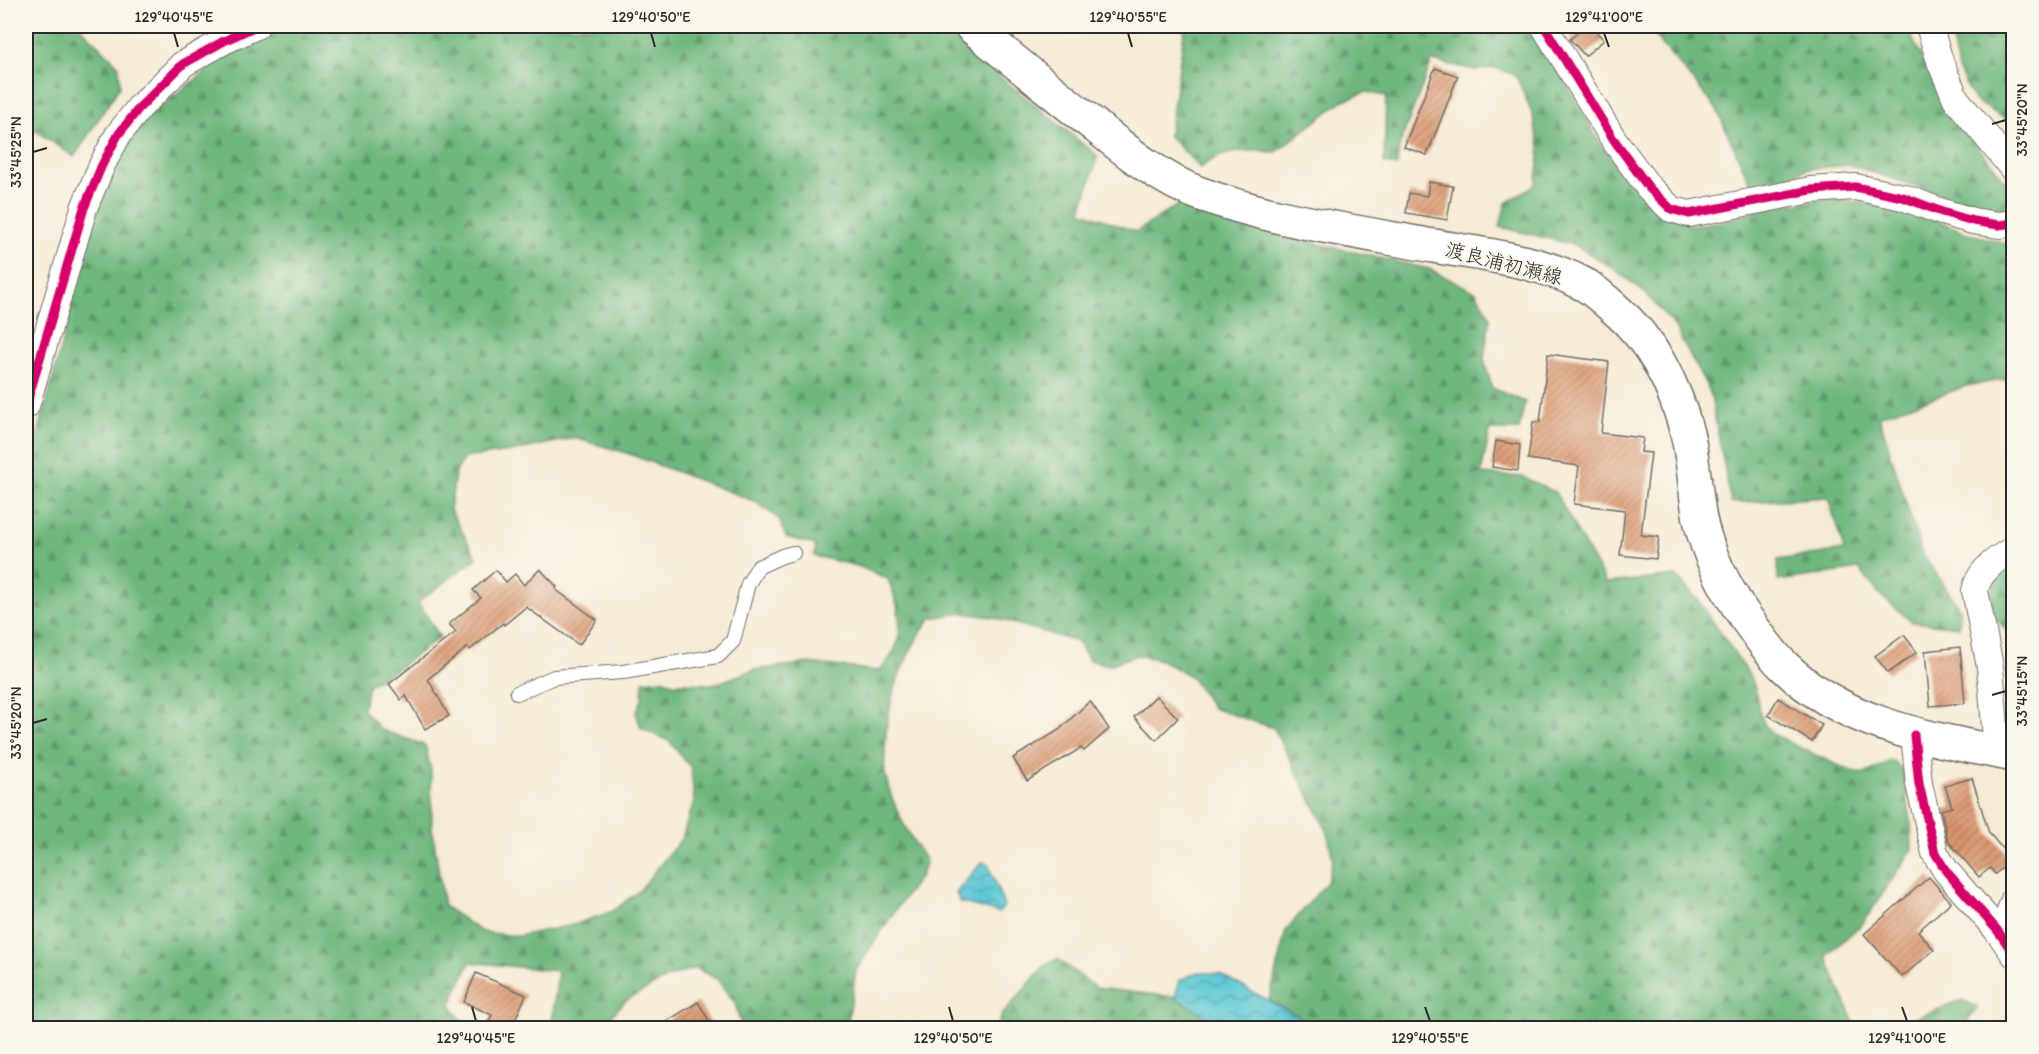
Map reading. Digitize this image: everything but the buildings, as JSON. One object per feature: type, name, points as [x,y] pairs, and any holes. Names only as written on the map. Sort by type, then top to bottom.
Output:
[{"type":"main road","name":"渡良浦初瀬線","points":[[971,26],[1125,150],[1196,193],[1312,223],[1511,260],[1552,271],[1588,287],[1617,310],[1642,335],[1660,364],[1674,393],[1688,438],[1700,519],[1722,580],[1760,637],[1786,668],[1823,697],[1867,718],[1914,735],[2005,753]]},
{"type":"street","points":[[26,406],[84,208],[102,165],[118,135],[139,108],[183,64],[256,26]]},
{"type":"street","points":[[1544,26],[1614,140],[1649,188],[1671,209],[1689,214],[1811,190],[1855,187],[1902,196],[1942,212],[1973,221],[1999,225],[2013,223]]},
{"type":"street","points":[[1929,26],[1941,64],[1956,99],[2013,170]]},
{"type":"street","points":[[2005,753],[1975,591],[1977,579],[1996,560],[2013,549]]},
{"type":"street","points":[[1914,735],[1919,784],[1935,852],[1946,871],[1997,930],[2013,954]]},
{"type":"lane","points":[[517,693],[554,677],[623,672],[718,656],[733,641],[748,584],[758,567],[793,553]]},
{"type":"lane","points":[[1997,930],[2013,882]]},
{"type":"green space","points":[[26,26],[79,26],[119,66],[120,86],[74,157],[26,124]]},
{"type":"green space","points":[[288,26],[825,26],[834,32],[868,26],[937,26],[1098,156],[1081,211],[1136,232],[1179,204],[1310,242],[1429,269],[1476,292],[1490,317],[1484,359],[1492,388],[1525,402],[1519,430],[1490,430],[1481,474],[1523,477],[1555,492],[1606,583],[1676,576],[1699,601],[1751,677],[1760,714],[1772,733],[1857,773],[1870,771],[1891,760],[1903,770],[1911,821],[1912,850],[1863,923],[1826,956],[1854,1023],[1902,1023],[1962,1000],[1978,1007],[1963,1028],[1314,1028],[1269,1000],[1286,930],[1327,882],[1333,860],[1327,831],[1274,728],[1213,708],[1190,676],[1161,660],[1137,655],[1109,665],[1089,660],[1078,642],[992,617],[962,613],[931,618],[904,664],[892,698],[886,733],[885,775],[897,811],[926,861],[921,875],[856,970],[847,1028],[742,1028],[735,1003],[717,979],[695,968],[667,978],[625,1001],[600,1028],[551,1028],[558,971],[470,962],[451,1004],[466,1028],[26,1028],[26,480],[68,320],[89,214],[143,119],[235,50]],"holes":[[[574,438],[624,452],[754,501],[779,519],[786,537],[816,545],[814,556],[858,566],[888,579],[899,615],[900,627],[895,650],[879,671],[809,663],[753,670],[715,684],[673,683],[661,679],[643,681],[642,699],[636,713],[641,728],[669,741],[691,768],[694,801],[682,838],[639,891],[613,911],[573,925],[518,936],[482,932],[444,906],[432,827],[431,770],[425,745],[381,730],[363,710],[368,685],[398,668],[440,637],[418,602],[477,558],[450,510],[455,474],[464,458],[510,452]]]},
{"type":"green space","points":[[1185,26],[1531,26],[1601,145],[1652,205],[1690,225],[1720,222],[1764,208],[1837,198],[1929,217],[1967,233],[2013,245],[2013,378],[1967,386],[1879,416],[1921,551],[1961,610],[1959,627],[1912,622],[1880,595],[1859,569],[1778,581],[1778,560],[1844,550],[1828,497],[1731,503],[1710,392],[1673,324],[1644,292],[1611,267],[1575,245],[1500,227],[1506,203],[1536,184],[1540,147],[1533,116],[1516,75],[1495,68],[1476,70],[1432,61],[1399,146],[1397,166],[1384,163],[1386,96],[1366,92],[1342,101],[1276,152],[1236,152],[1218,157],[1200,168],[1169,136]]},
{"type":"green space","points":[[1649,26],[1909,26],[1913,40],[1951,112],[2013,191],[2013,214],[1992,211],[1850,165],[1806,169],[1777,184],[1751,185],[1716,108]]},
{"type":"green space","points":[[1954,26],[2013,26],[2013,124],[1974,100],[1958,69],[1951,35]]},
{"type":"green space","points":[[2013,565],[2013,634],[2011,636],[1994,616],[1991,594],[1996,577]]},
{"type":"green space","points":[[1058,959],[1096,988],[1175,997],[1227,1028],[996,1028],[1003,1014],[1047,963]]},
{"type":"water","points":[[982,862],[988,864],[1004,906],[999,913],[960,902],[956,893]]},
{"type":"water","points":[[1198,972],[1219,974],[1299,1017],[1314,1028],[1227,1028],[1175,997],[1180,980]]},
{"type":"cycle path","points":[[26,406],[84,208],[102,165],[118,135],[139,108],[183,64],[256,26]]},
{"type":"cycle path","points":[[1544,26],[1614,140],[1649,188],[1671,209],[1689,214],[1811,190],[1855,187],[1903,197],[1973,221],[1999,225],[2014,223]]},
{"type":"cycle path","points":[[1914,735],[1919,784],[1935,853],[1946,871],[1997,930],[2014,954]]}]
